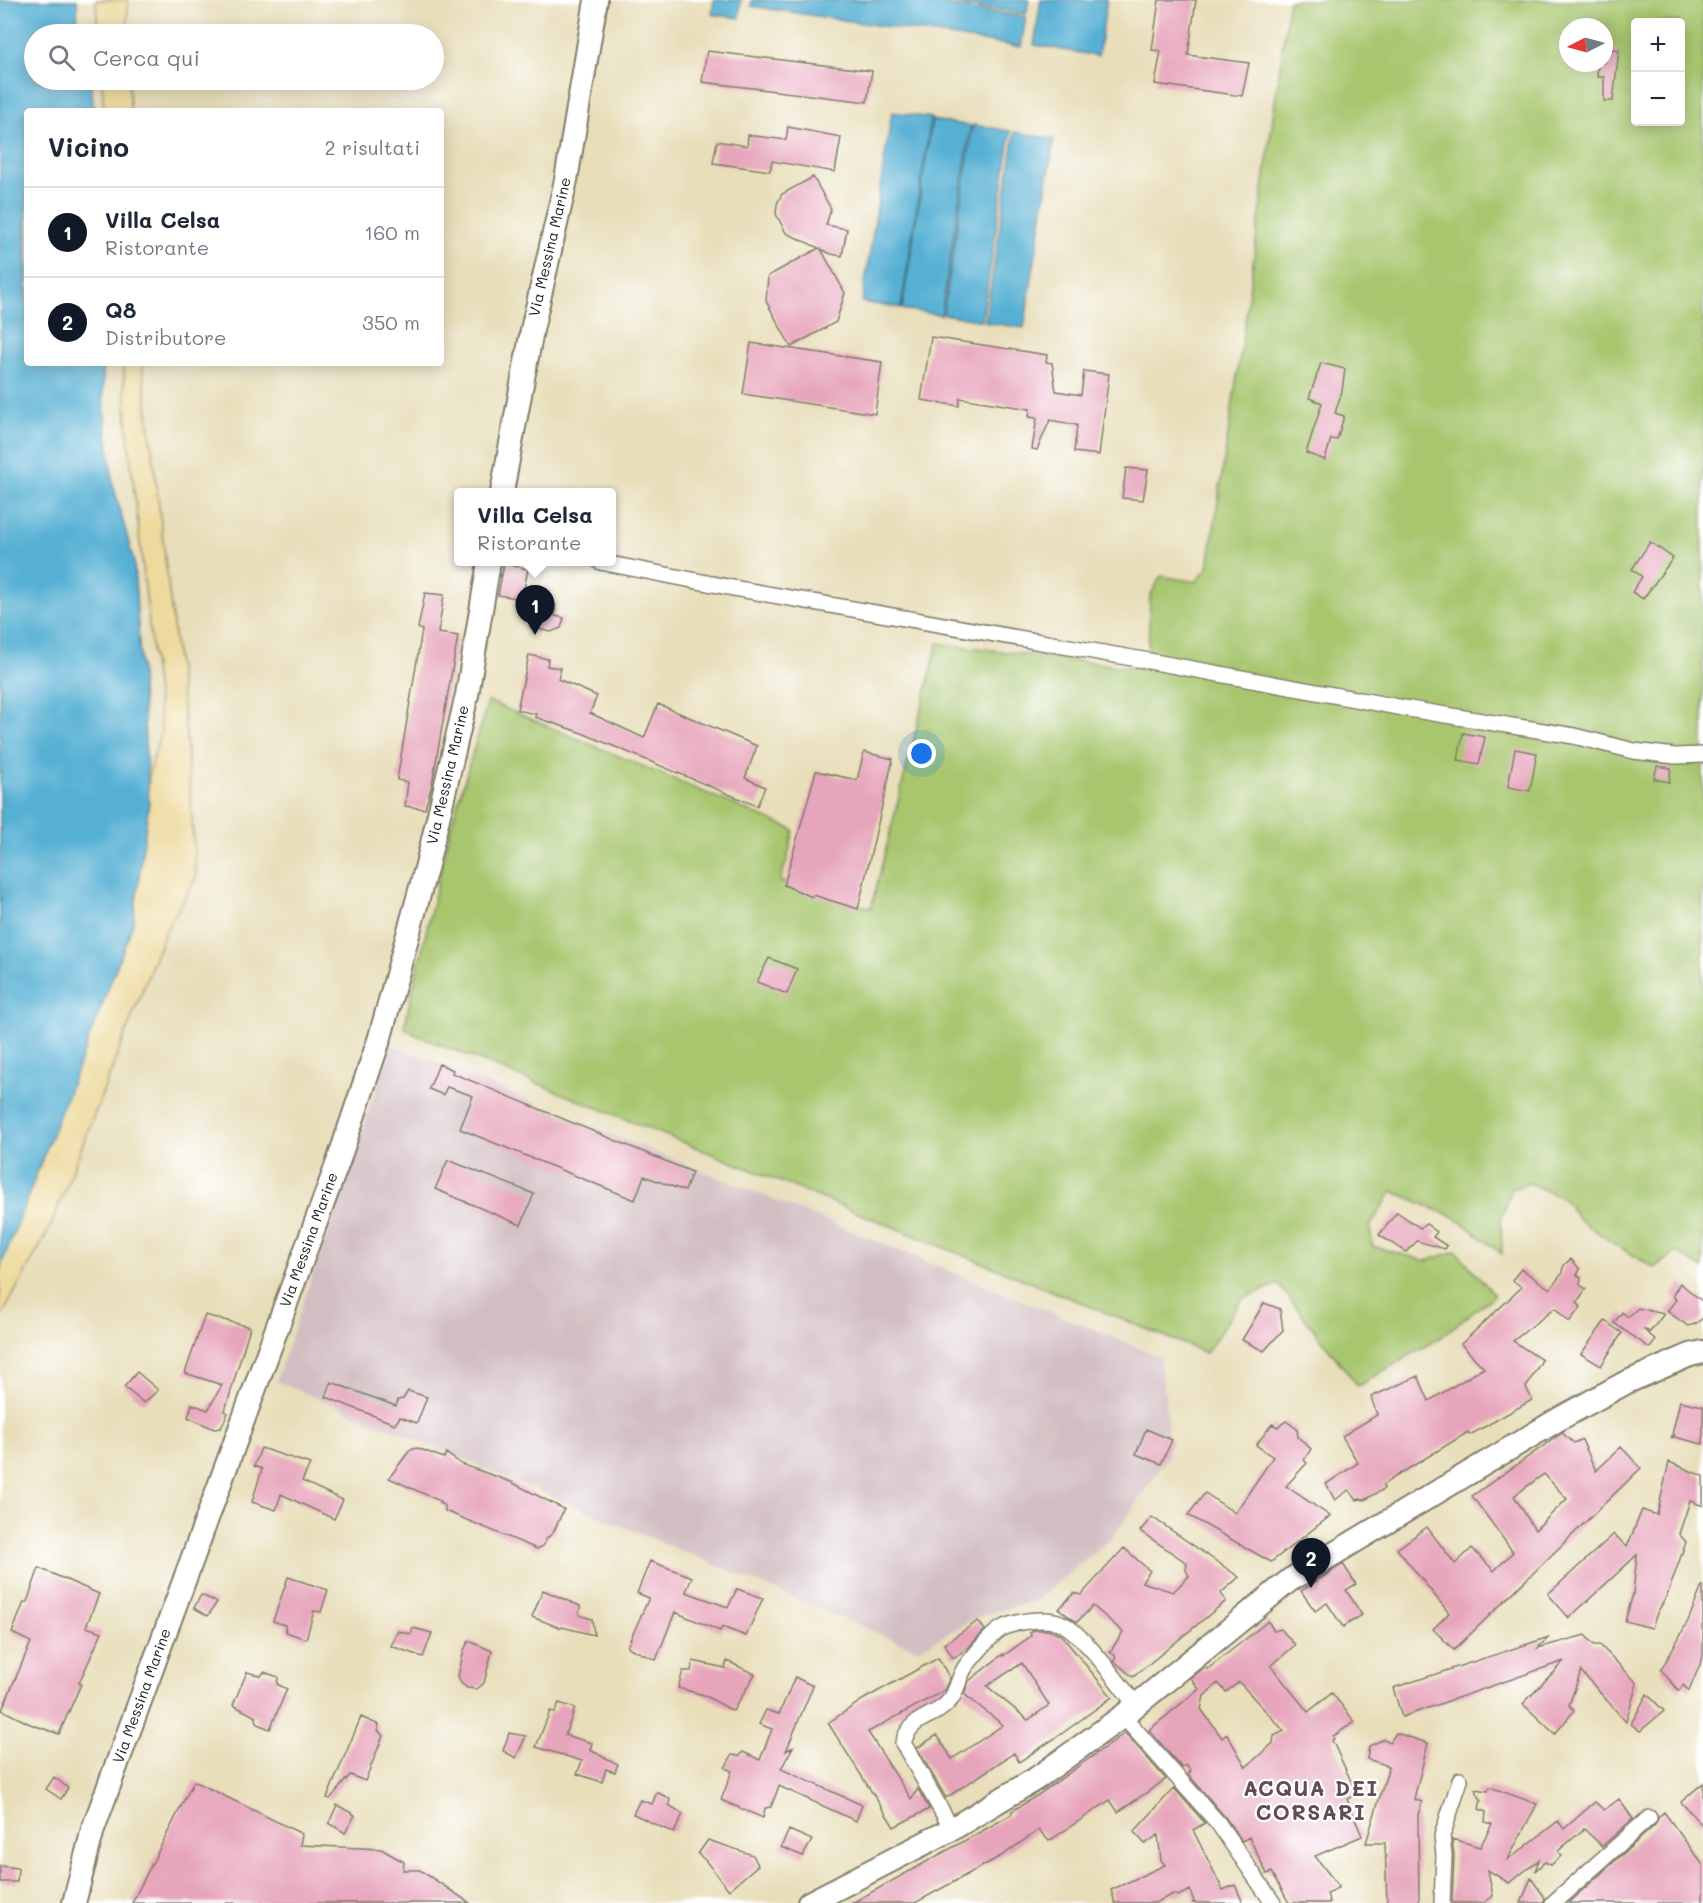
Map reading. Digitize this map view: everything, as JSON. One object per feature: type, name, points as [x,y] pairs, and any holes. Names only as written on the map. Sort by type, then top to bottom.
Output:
[{"type":"main road","name":"Via Messina Marine","points":[[503,488],[532,330],[566,180],[596,0]]},
{"type":"main road","name":"Via Messina Marine","points":[[74,1903],[93,1829],[338,1162],[380,1037],[427,865],[467,695],[488,566]]},
{"type":"main road","points":[[809,1903],[952,1829],[1037,1778],[1130,1711],[1290,1580],[1559,1419],[1616,1388],[1690,1355],[1703,1352]]},
{"type":"street","points":[[616,564],[722,586],[1409,709],[1574,736],[1634,751],[1675,756],[1703,755]]},
{"type":"street","points":[[952,1829],[903,1743],[906,1733],[912,1725],[938,1710],[951,1699],[964,1668],[1001,1629],[1033,1619],[1062,1623],[1084,1642],[1130,1711],[1218,1823],[1273,1903]]},
{"type":"street","points":[[1442,1903],[1444,1855],[1442,1836],[1460,1780]]},
{"type":"street","points":[[1553,1903],[1648,1818]]},
{"type":"shaded area","points":[[392,1045],[1159,1356],[1167,1413],[1169,1455],[1113,1537],[1036,1600],[977,1617],[918,1650],[276,1381]]},
{"type":"green space","points":[[1289,0],[1703,0],[1703,1269],[1676,1252],[1655,1268],[1580,1220],[1562,1198],[1530,1183],[1512,1189],[1501,1219],[1502,1254],[1456,1218],[1392,1191],[1370,1226],[1372,1246],[1426,1261],[1456,1251],[1495,1295],[1441,1337],[1358,1386],[1278,1284],[1242,1299],[1206,1353],[414,1034],[404,1027],[450,829],[488,701],[794,830],[780,881],[807,891],[871,908],[938,643],[1141,669],[1148,653],[1150,596],[1161,576],[1196,582],[1208,567],[1244,329]]},
{"type":"sand","points":[[96,0],[128,0],[127,24],[97,24]]},
{"type":"sand","points":[[103,90],[129,90],[130,108],[104,108]]},
{"type":"sand","points":[[123,366],[142,366],[186,735],[196,878],[165,932],[51,1226],[0,1319],[0,1267],[133,923],[150,770],[161,731],[128,435]]},
{"type":"water","points":[[0,0],[77,0],[78,24],[24,24],[24,90],[91,90],[94,108],[24,108],[24,366],[103,366],[103,398],[113,484],[134,562],[149,802],[133,924],[0,1269]]},
{"type":"water","points":[[714,0],[741,0],[739,18],[712,14]]},
{"type":"water","points":[[752,0],[911,0],[1026,17],[1021,47],[751,6]]},
{"type":"water","points":[[932,0],[1029,0],[1026,14]]},
{"type":"water","points":[[1041,0],[1107,0],[1098,56],[1034,45]]},
{"type":"water","points":[[892,112],[931,118],[901,308],[862,302]]},
{"type":"water","points":[[932,120],[971,126],[941,315],[902,309]]},
{"type":"water","points":[[973,125],[1011,131],[982,321],[943,314]]},
{"type":"water","points":[[1015,132],[1054,139],[1024,328],[985,322]]},
{"type":"building","points":[[1159,0],[1196,0],[1188,55],[1249,63],[1242,96],[1155,84],[1161,51],[1152,50]]},
{"type":"building","points":[[1613,49],[1619,50],[1613,101],[1604,101],[1604,77],[1597,77],[1597,72],[1613,72]]},
{"type":"building","points":[[707,51],[872,71],[867,102],[702,82]]},
{"type":"building","points":[[788,127],[841,137],[835,172],[772,161],[770,171],[713,163],[717,141],[747,146],[748,135],[786,140]]},
{"type":"building","points":[[813,177],[831,209],[826,225],[847,229],[842,256],[821,249],[845,293],[836,322],[791,347],[766,301],[768,276],[819,248],[786,233],[776,214],[777,204],[782,194]]},
{"type":"building","points":[[931,337],[1047,355],[1046,362],[1052,363],[1056,391],[1081,395],[1084,371],[1109,374],[1099,455],[1074,452],[1077,425],[1050,420],[1037,450],[1032,449],[1037,418],[1029,417],[1030,409],[960,398],[959,406],[921,400]]},
{"type":"building","points":[[751,343],[882,362],[875,414],[743,394]]},
{"type":"building","points":[[1321,363],[1345,369],[1342,391],[1335,413],[1344,416],[1337,440],[1331,439],[1325,460],[1306,453],[1322,403],[1309,398]]},
{"type":"building","points":[[1126,468],[1148,470],[1143,500],[1122,498]]},
{"type":"building","points":[[1650,542],[1673,558],[1643,599],[1632,592],[1642,577],[1632,569]]},
{"type":"building","points":[[504,566],[528,569],[522,599],[498,595]]},
{"type":"building","points":[[425,593],[444,595],[438,633],[458,636],[432,784],[425,809],[405,806],[408,782],[397,780],[422,630],[418,628]]},
{"type":"building","points":[[535,603],[555,605],[555,616],[564,618],[561,628],[551,632],[530,627]]},
{"type":"building","points":[[529,655],[548,659],[547,666],[561,668],[558,679],[597,696],[590,713],[644,738],[658,704],[757,746],[745,778],[765,787],[757,806],[582,733],[535,717],[536,714],[517,710]]},
{"type":"building","points":[[1463,733],[1485,737],[1479,764],[1458,760]]},
{"type":"building","points":[[1515,749],[1537,753],[1530,791],[1508,787]]},
{"type":"building","points":[[864,752],[893,759],[858,909],[813,895],[812,897],[784,885],[816,771],[857,780]]},
{"type":"building","points":[[1657,766],[1671,768],[1669,782],[1654,779]]},
{"type":"building","points":[[769,958],[797,969],[787,994],[757,982]]},
{"type":"building","points":[[439,1064],[453,1070],[452,1073],[692,1172],[685,1191],[644,1176],[635,1200],[460,1129],[473,1096],[447,1087],[443,1095],[429,1089]]},
{"type":"building","points":[[448,1160],[534,1194],[521,1225],[435,1189]]},
{"type":"building","points":[[1397,1212],[1420,1228],[1426,1224],[1437,1232],[1433,1237],[1447,1246],[1445,1249],[1417,1241],[1406,1252],[1379,1235]]},
{"type":"building","points":[[1571,1259],[1580,1269],[1577,1275],[1581,1277],[1580,1285],[1586,1289],[1577,1302],[1581,1307],[1569,1322],[1555,1308],[1513,1341],[1542,1360],[1526,1387],[1532,1400],[1470,1435],[1468,1432],[1390,1480],[1383,1485],[1384,1489],[1365,1500],[1357,1500],[1349,1490],[1335,1500],[1326,1484],[1358,1463],[1342,1436],[1377,1415],[1371,1397],[1418,1376],[1429,1401],[1484,1368],[1461,1344],[1522,1287],[1512,1280],[1521,1269],[1550,1289],[1561,1275],[1564,1265]]},
{"type":"building","points":[[1680,1283],[1703,1302],[1703,1318],[1688,1326],[1667,1311],[1676,1300],[1673,1295]]},
{"type":"building","points":[[1264,1303],[1280,1309],[1283,1330],[1264,1351],[1242,1340]]},
{"type":"building","points":[[1638,1308],[1664,1314],[1650,1332],[1643,1329],[1656,1340],[1650,1348],[1614,1323],[1622,1312],[1628,1317]]},
{"type":"building","points":[[205,1315],[250,1327],[225,1411],[228,1413],[221,1428],[214,1429],[188,1417],[192,1404],[208,1410],[222,1385],[185,1373]]},
{"type":"building","points":[[1605,1321],[1622,1333],[1601,1366],[1581,1354]]},
{"type":"building","points":[[137,1372],[158,1390],[144,1403],[124,1387]]},
{"type":"building","points":[[331,1382],[396,1406],[398,1400],[403,1399],[408,1391],[427,1397],[417,1423],[400,1417],[395,1424],[326,1397]]},
{"type":"building","points":[[1680,1401],[1703,1406],[1703,1444],[1674,1437],[1675,1434],[1671,1439]]},
{"type":"building","points":[[1286,1421],[1297,1429],[1298,1437],[1311,1449],[1304,1460],[1307,1463],[1286,1486],[1330,1516],[1271,1562],[1188,1515],[1205,1493],[1235,1513],[1273,1457],[1256,1445],[1272,1424],[1278,1427]]},
{"type":"building","points":[[1146,1429],[1172,1440],[1161,1464],[1136,1454]]},
{"type":"building","points":[[1562,1433],[1574,1443],[1582,1440],[1596,1471],[1621,1447],[1641,1468],[1454,1650],[1433,1629],[1449,1613],[1397,1549],[1427,1527],[1455,1564],[1472,1548],[1494,1571],[1513,1552],[1472,1496]],"holes":[[[1544,1474],[1567,1499],[1535,1530],[1514,1496]]]},
{"type":"building","points":[[261,1448],[310,1464],[302,1481],[343,1500],[334,1519],[281,1494],[276,1510],[252,1502],[262,1469],[254,1466]]},
{"type":"building","points":[[417,1448],[444,1458],[446,1453],[461,1464],[511,1482],[564,1509],[553,1533],[543,1546],[537,1549],[445,1511],[445,1506],[439,1503],[440,1501],[389,1478],[410,1450]]},
{"type":"building","points":[[1669,1462],[1703,1476],[1703,1506],[1690,1501],[1679,1534],[1686,1542],[1667,1596],[1657,1613],[1652,1628],[1625,1621],[1633,1594],[1637,1555],[1569,1618],[1548,1594],[1614,1534],[1627,1547],[1642,1510],[1657,1515]]},
{"type":"building","points":[[1152,1517],[1239,1577],[1221,1593],[1226,1601],[1133,1677],[1114,1661],[1116,1656],[1110,1652],[1123,1632],[1093,1606],[1077,1622],[1059,1609],[1074,1593],[1081,1595],[1124,1548],[1150,1571],[1142,1582],[1173,1592],[1189,1576],[1186,1570],[1187,1563],[1140,1531]]},
{"type":"building","points":[[650,1561],[692,1577],[686,1592],[728,1607],[737,1589],[763,1598],[746,1636],[722,1627],[720,1631],[675,1612],[656,1660],[627,1647],[649,1598],[637,1593]]},
{"type":"building","points":[[1343,1564],[1356,1584],[1346,1590],[1362,1615],[1343,1627],[1327,1603],[1315,1611],[1301,1591]]},
{"type":"building","points":[[39,1568],[99,1594],[86,1627],[102,1632],[59,1734],[30,1724],[2,1710],[31,1642],[12,1633],[24,1602],[27,1602]]},
{"type":"building","points":[[288,1577],[328,1590],[321,1612],[314,1611],[306,1639],[286,1632],[285,1625],[273,1621]]},
{"type":"building","points":[[1702,1586],[1703,1657],[1689,1691],[1683,1685],[1679,1691],[1661,1670],[1688,1621]]},
{"type":"building","points":[[543,1590],[580,1606],[579,1615],[592,1619],[594,1635],[561,1628],[532,1617]]},
{"type":"building","points":[[201,1595],[217,1602],[208,1616],[194,1608]]},
{"type":"building","points":[[978,1621],[985,1630],[968,1648],[953,1658],[944,1644]]},
{"type":"building","points":[[1268,1621],[1274,1631],[1281,1629],[1295,1645],[1271,1666],[1308,1712],[1332,1693],[1355,1722],[1333,1736],[1332,1740],[1357,1794],[1347,1799],[1362,1836],[1315,1856],[1339,1887],[1327,1894],[1330,1903],[1289,1903],[1272,1872],[1267,1874],[1249,1837],[1242,1841],[1225,1817],[1188,1774],[1191,1771],[1186,1765],[1182,1768],[1149,1730],[1199,1689],[1191,1678],[1204,1668],[1208,1669]],"holes":[[[1239,1682],[1284,1731],[1274,1736],[1273,1743],[1246,1767],[1227,1734],[1222,1738],[1201,1709],[1204,1696],[1218,1683],[1226,1692]]]},
{"type":"building","points":[[413,1628],[432,1633],[423,1657],[391,1646],[398,1631],[411,1634]]},
{"type":"building","points":[[1034,1630],[1048,1630],[1061,1635],[1112,1697],[1019,1762],[1014,1753],[946,1798],[917,1748],[937,1735],[952,1759],[1003,1725],[964,1694],[969,1681],[1003,1654],[1003,1656],[1031,1636],[1030,1633]],"holes":[[[1022,1663],[1049,1705],[1028,1720],[987,1686]]]},
{"type":"building","points":[[1585,1635],[1594,1645],[1600,1645],[1637,1683],[1626,1722],[1581,1671],[1569,1705],[1574,1711],[1555,1734],[1523,1704],[1564,1661],[1402,1717],[1393,1688],[1549,1637],[1538,1648]]},
{"type":"building","points":[[469,1641],[492,1651],[484,1683],[477,1689],[467,1688],[458,1676],[464,1650]]},
{"type":"building","points":[[938,1658],[950,1678],[945,1690],[868,1732],[911,1799],[918,1789],[929,1809],[894,1827],[828,1723],[864,1699]]},
{"type":"building","points":[[693,1661],[725,1668],[727,1661],[755,1674],[733,1711],[704,1695],[678,1688],[683,1671],[691,1671]]},
{"type":"building","points":[[247,1672],[261,1676],[264,1672],[278,1677],[277,1684],[287,1689],[270,1729],[257,1724],[256,1717],[233,1705]]},
{"type":"building","points":[[795,1677],[813,1686],[786,1751],[793,1747],[781,1769],[862,1805],[856,1821],[779,1786],[771,1807],[765,1808],[763,1818],[721,1800],[732,1771],[725,1768],[732,1755],[740,1756],[743,1752],[760,1760],[772,1729],[759,1724],[766,1710],[779,1714]]},
{"type":"building","points":[[1647,1694],[1664,1711],[1640,1731],[1631,1724]]},
{"type":"building","points":[[559,1703],[575,1708],[565,1735],[592,1743],[590,1750],[618,1764],[615,1772],[606,1769],[602,1782],[577,1774],[582,1761],[536,1747],[550,1711],[555,1712]]},
{"type":"building","points":[[361,1717],[379,1725],[378,1730],[383,1736],[365,1781],[350,1775],[330,1799],[327,1798]]},
{"type":"building","points":[[509,1733],[526,1736],[516,1758],[503,1751]]},
{"type":"building","points":[[1125,1733],[1166,1779],[1118,1812],[1110,1800],[1049,1841],[1039,1830],[1001,1856],[915,1903],[852,1903],[1011,1815],[1012,1811]]},
{"type":"building","points":[[1396,1733],[1428,1743],[1414,1799],[1422,1802],[1418,1815],[1419,1903],[1387,1903],[1385,1843],[1366,1843],[1389,1766],[1367,1759],[1369,1746],[1384,1739],[1390,1742]]},
{"type":"building","points":[[54,1777],[68,1788],[61,1799],[46,1789]]},
{"type":"building","points":[[194,1781],[302,1834],[300,1845],[381,1849],[404,1862],[403,1870],[420,1870],[470,1903],[132,1903]]},
{"type":"building","points":[[1703,1783],[1703,1826],[1681,1802]]},
{"type":"building","points":[[1490,1787],[1537,1804],[1507,1861],[1558,1821],[1564,1829],[1595,1802],[1604,1810],[1619,1799],[1633,1819],[1602,1846],[1584,1829],[1558,1851],[1561,1856],[1551,1865],[1545,1862],[1535,1871],[1539,1860],[1509,1883],[1488,1870],[1493,1896],[1484,1903],[1452,1903],[1454,1855],[1452,1839],[1480,1847],[1492,1824],[1485,1822],[1486,1812],[1479,1809],[1481,1800],[1475,1789],[1488,1791]]},
{"type":"building","points":[[1174,1788],[1205,1823],[1193,1830],[1223,1890],[1235,1885],[1243,1903],[1192,1903],[1194,1902],[1190,1890],[1178,1896],[1173,1894],[1155,1903],[1115,1903],[1111,1890],[1165,1865],[1161,1860],[1158,1835],[1145,1844],[1134,1832]]},
{"type":"building","points":[[657,1792],[670,1799],[669,1805],[683,1814],[674,1833],[633,1814],[640,1800],[652,1804]]},
{"type":"building","points":[[337,1805],[355,1815],[345,1833],[329,1823]]},
{"type":"building","points":[[1664,1812],[1703,1865],[1703,1903],[1568,1903],[1655,1825]]},
{"type":"building","points":[[789,1830],[812,1840],[803,1856],[781,1847]]},
{"type":"building","points":[[708,1840],[753,1855],[758,1865],[729,1890],[698,1854]]},
{"type":"building","points":[[0,1866],[18,1868],[17,1882],[0,1882]]},
{"type":"building","points":[[1531,1878],[1545,1898],[1543,1903],[1521,1903]]},
{"type":"place","name":"Villa Celsa","points":[[535,635]]},
{"type":"place","name":"Q8","points":[[1311,1588]]},
{"type":"district","name":"ACQUA DEI CORSARI","points":[[1311,1801]]}]
